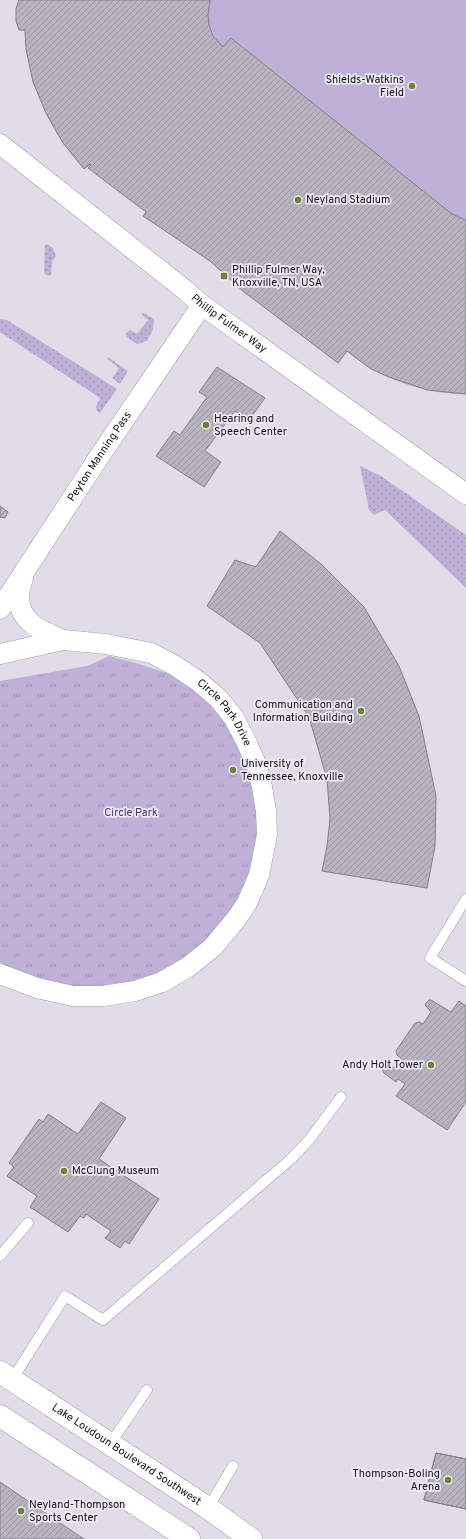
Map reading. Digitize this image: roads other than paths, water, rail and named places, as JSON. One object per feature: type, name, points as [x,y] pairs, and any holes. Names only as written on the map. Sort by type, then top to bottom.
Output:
[{"type":"street","name":"Phillip Fulmer Way","points":[[0,144],[179,285],[202,306],[466,494]]},
{"type":"street","name":"Peyton Manning Pass","points":[[0,609],[97,460],[202,306]]},
{"type":"street","points":[[24,573],[18,596],[20,608],[37,630],[62,640]]},
{"type":"street","name":"Circle Park Drive","points":[[0,654],[62,640],[106,644],[151,653],[174,665],[192,677],[219,699],[234,718],[246,741],[257,766],[266,811],[267,835],[259,875],[247,903],[237,918],[213,947],[188,967],[162,982],[135,991],[102,996],[73,996],[37,988],[0,974]]},
{"type":"street","name":"Lake Loudoun Boulevard Southwest","points":[[6,1376],[208,1508],[251,1539]]},
{"type":"street","points":[[0,1416],[190,1539]]},
{"type":"lane","points":[[466,899],[430,958],[466,981]]},
{"type":"lane","points":[[6,1376],[65,1296],[103,1320],[291,1159],[309,1140],[341,1097]]},
{"type":"lane","points":[[0,1256],[28,1223]]},
{"type":"lane","points":[[110,1444],[147,1390]]},
{"type":"lane","points":[[208,1508],[233,1466]]},
{"type":"place","name":"Shields-Watkins Field","points":[[412,86]]},
{"type":"place","name":"Neyland Stadium","points":[[298,200]]},
{"type":"place","name":"Phillip Fulmer Way, Knoxville, TN, USA","points":[[224,276]]},
{"type":"place","name":"Hearing and Speech Center","points":[[206,425]]},
{"type":"place","name":"Communication and Information Building","points":[[361,711]]},
{"type":"place","name":"University of Tennessee, Knoxville","points":[[233,770]]},
{"type":"place","name":"Andy Holt Tower","points":[[431,1065]]},
{"type":"place","name":"McClung Museum","points":[[64,1171]]},
{"type":"place","name":"Thompson-Boling Arena","points":[[448,1480]]},
{"type":"place","name":"Neyland-Thompson Sports Center","points":[[21,1511]]},
{"type":"park label","name":"Circle Park","points":[[131,813]]}]
